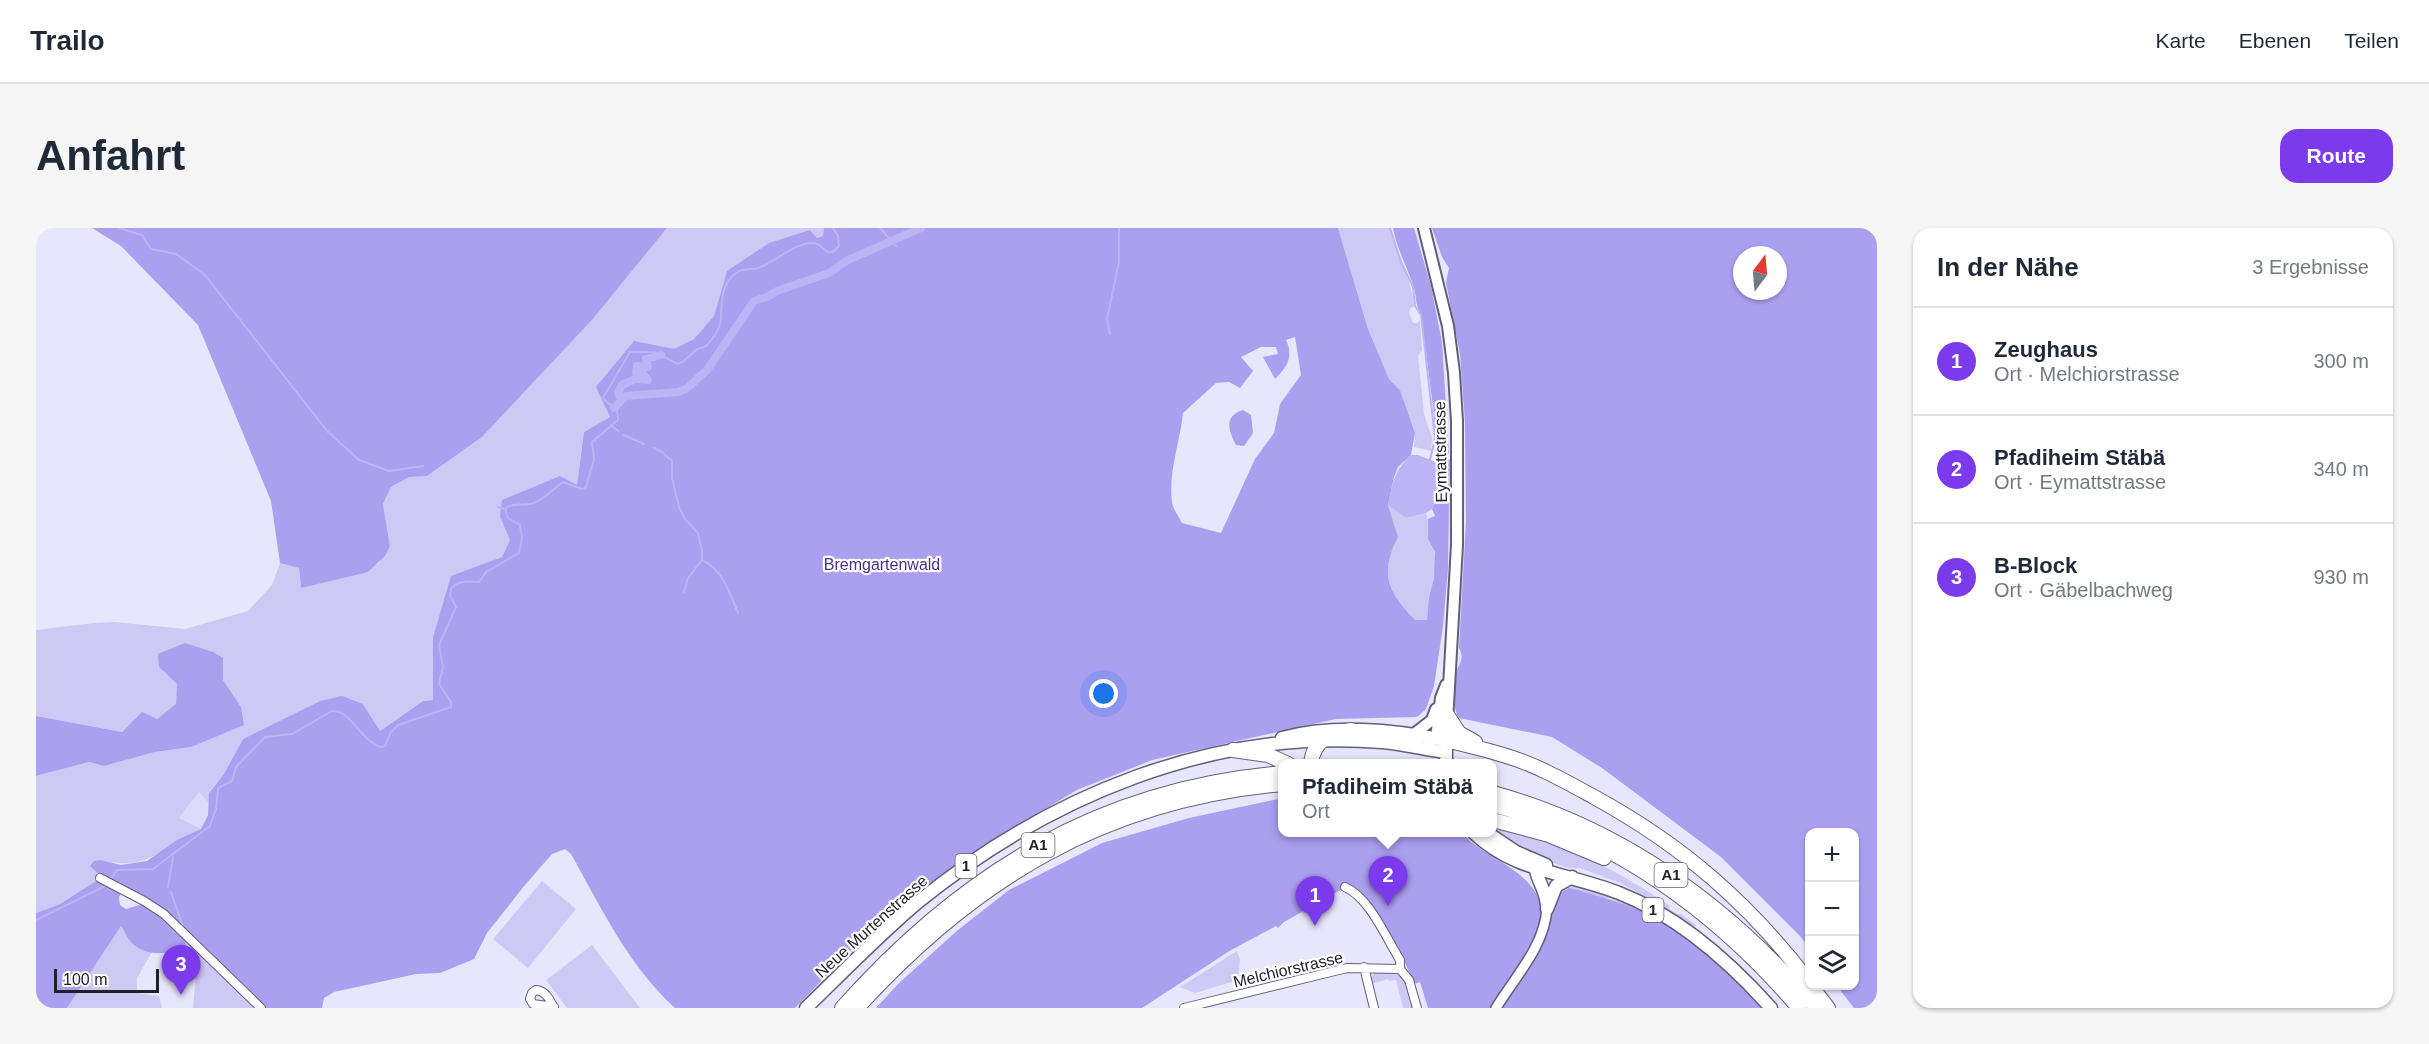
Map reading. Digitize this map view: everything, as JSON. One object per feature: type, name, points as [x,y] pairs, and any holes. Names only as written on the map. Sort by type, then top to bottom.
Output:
[{"type":"highway","points":[[1448,716],[1459,733],[1467,739],[1575,786],[1635,820],[1681,851],[1711,875],[1751,913],[1776,940],[1805,978]]},
{"type":"highway","points":[[1312,759],[1313,752],[1321,741],[1334,734],[1350,730]]},
{"type":"highway","points":[[1233,750],[1268,755],[1278,760]]},
{"type":"highway","points":[[1441,751],[1501,754]]},
{"type":"highway","name":"A1","points":[[842,1008],[888,959],[943,909],[995,871],[1051,838],[1110,812],[1172,792],[1226,780],[1278,774]]},
{"type":"highway","name":"A1","points":[[857,1008],[902,960],[950,917],[1008,875],[1056,848],[1113,822],[1174,802],[1228,791],[1278,785]]},
{"type":"highway","name":"A1","points":[[1497,794],[1574,822],[1631,850],[1672,875],[1746,934],[1815,1008]]},
{"type":"highway","name":"A1","points":[[1497,805],[1553,825],[1608,850],[1652,876],[1750,956],[1798,1008]]},
{"type":"highway","points":[[1497,821],[1549,836],[1604,858],[1650,882],[1713,924]]},
{"type":"highway","points":[[1814,990],[1828,1008]]},
{"type":"main road","name":"Eymattstrasse","points":[[1424,228],[1448,326],[1456,393],[1457,545],[1448,679],[1448,716],[1441,751]]},
{"type":"main road","name":"Eymattstrasse","points":[[1414,734],[1434,718],[1448,679]]},
{"type":"main road","name":"Eymattstrasse","points":[[1441,698],[1441,751]]},
{"type":"main road","name":"Neue Murtenstrasse","points":[[806,1008],[877,938],[962,869],[1015,834],[1074,802],[1125,780],[1179,763],[1315,730],[1414,734],[1441,751]]},
{"type":"main road","name":"Neue Murtenstrasse","points":[[1255,746],[1321,741],[1383,742],[1441,751]]},
{"type":"main road","name":"1","points":[[1479,837],[1497,852],[1537,866],[1554,868],[1567,876],[1626,896],[1668,918],[1712,951],[1771,1008]]},
{"type":"main road","name":"1","points":[[1493,837],[1537,866]]},
{"type":"main road","points":[[1537,866],[1536,874],[1545,890],[1547,909]]},
{"type":"main road","points":[[1547,909],[1556,886],[1567,876]]},
{"type":"street","points":[[100,878],[144,901],[168,918],[261,1008]]},
{"type":"street","points":[[1345,887],[1357,893],[1367,906],[1400,960],[1400,969],[1409,980],[1417,1008]]},
{"type":"street","points":[[1496,1008],[1538,943],[1545,924],[1547,909]]},
{"type":"street","points":[[1364,967],[1374,1008]]},
{"type":"street","name":"Melchiorstrasse","points":[[1184,1008],[1338,969],[1364,967],[1400,969]]},
{"type":"shaded area","points":[[667,228],[824,228],[823,236],[817,238],[810,230],[727,271],[714,316],[694,339],[675,349],[610,417],[584,432],[577,485],[500,517],[510,540],[502,557],[451,577],[433,637],[433,700],[423,701],[380,731],[363,704],[320,701],[243,739],[224,774],[209,792],[210,804],[199,792],[179,818],[201,829],[143,860],[117,863],[101,860],[100,875],[96,881],[60,904],[36,913],[36,776],[89,762],[104,766],[155,752],[191,747],[241,707],[223,680],[223,658],[159,667],[177,684],[176,704],[157,719],[142,713],[122,732],[36,716],[36,630],[114,622],[185,629],[248,611],[272,585],[280,563],[299,568],[301,588],[378,564],[390,546],[383,504],[391,487],[409,477],[427,476],[482,437],[592,320]]},
{"type":"shaded area","points":[[1338,228],[1390,228],[1413,297],[1414,307],[1410,308],[1409,313],[1413,323],[1420,320],[1422,350],[1418,356],[1424,414],[1432,438],[1431,451],[1414,447],[1415,433],[1400,390],[1389,379],[1368,329]]},
{"type":"shaded area","points":[[1411,455],[1418,455],[1441,464],[1443,481],[1432,509],[1426,513],[1406,518],[1388,505],[1397,472]]},
{"type":"shaded area","points":[[1388,505],[1406,518],[1426,513],[1428,539],[1434,552],[1435,563],[1427,620],[1415,620],[1398,600],[1389,582],[1389,561],[1398,537]]},
{"type":"shaded area","points":[[199,792],[210,804],[208,815],[201,829],[179,818]]},
{"type":"shaded area","points":[[1497,826],[1540,838],[1585,857],[1629,880],[1696,925],[1692,930],[1641,894],[1620,883],[1580,868],[1568,868],[1540,858],[1497,834]]},
{"type":"shaded area","points":[[542,881],[576,909],[528,968],[493,939]]},
{"type":"shaded area","points":[[1565,884],[1579,885],[1608,893],[1675,929],[1610,898],[1554,898]]},
{"type":"shaded area","points":[[121,926],[137,947],[152,952],[137,978],[137,993],[159,996],[162,1008],[67,1008]]},
{"type":"shaded area","points":[[186,941],[258,1008],[193,1008],[196,974],[173,953],[184,947]]},
{"type":"shaded area","points":[[592,945],[640,1008],[567,1008],[546,980]]},
{"type":"shaded area","points":[[1237,951],[1240,960],[1238,980],[1195,993],[1180,987]]},
{"type":"shaded area","points":[[1389,972],[1404,980],[1413,1008],[1403,1008],[1396,980],[1389,981],[1388,979],[1371,984],[1370,979],[1374,973]]},
{"type":"green space","points":[[92,228],[667,228],[592,320],[482,437],[427,476],[409,477],[391,487],[383,504],[390,546],[385,556],[368,572],[301,588],[299,568],[280,563],[271,501],[198,325],[121,246]]},
{"type":"green space","name":"Bremgartenwald","points":[[824,228],[1338,228],[1368,329],[1389,379],[1400,390],[1415,433],[1411,455],[1398,467],[1394,477],[1388,505],[1398,537],[1392,550],[1388,572],[1389,582],[1398,600],[1415,620],[1427,620],[1434,578],[1435,552],[1428,539],[1428,519],[1435,516],[1432,509],[1438,494],[1441,464],[1450,459],[1448,569],[1443,626],[1434,686],[1426,709],[1417,717],[1336,719],[1152,760],[1077,790],[982,847],[885,915],[795,1008],[675,1008],[643,974],[605,916],[571,854],[565,849],[552,854],[525,885],[487,933],[474,959],[440,973],[416,974],[334,992],[324,998],[322,1008],[265,1008],[182,926],[125,887],[119,897],[120,905],[126,909],[142,904],[186,939],[185,947],[164,953],[143,950],[131,942],[121,926],[67,1008],[36,1008],[36,913],[60,904],[96,881],[100,875],[90,866],[94,861],[101,860],[121,865],[147,861],[177,840],[201,829],[208,815],[209,793],[224,774],[243,739],[320,701],[342,696],[363,704],[380,731],[423,701],[433,700],[433,637],[451,576],[502,557],[510,540],[500,517],[502,500],[560,476],[577,485],[584,432],[610,417],[596,387],[634,341],[674,349],[694,339],[714,316],[727,271],[769,243],[810,230],[817,238],[823,236]],"holes":[[[1295,337],[1301,375],[1280,404],[1274,433],[1255,459],[1221,533],[1182,523],[1173,505],[1171,491],[1183,413],[1216,383],[1229,382],[1240,388],[1253,371],[1241,357],[1261,347],[1276,347],[1278,354],[1263,357],[1275,379],[1288,361],[1289,352],[1286,340]]]},
{"type":"green space","points":[[1393,228],[1414,228],[1431,286],[1442,342],[1449,454],[1435,451],[1434,414],[1421,315]]},
{"type":"green space","points":[[1432,228],[1877,228],[1877,1008],[1854,1008],[1840,990],[1859,990],[1859,828],[1805,828],[1805,943],[1721,857],[1602,768],[1552,737],[1459,718],[1455,708],[1454,688],[1462,657],[1459,648],[1466,522],[1465,422],[1460,354],[1446,283],[1449,268],[1442,257]]},
{"type":"green space","points":[[1243,410],[1251,415],[1253,433],[1244,446],[1236,445],[1229,425],[1232,416]]},
{"type":"green space","points":[[185,643],[213,652],[223,658],[223,680],[241,707],[244,725],[191,747],[155,752],[104,766],[89,762],[36,776],[36,716],[122,732],[142,712],[157,719],[176,704],[177,684],[159,667],[158,654]]},
{"type":"green space","points":[[1278,799],[1278,837],[1466,837],[1516,872],[1533,889],[1539,900],[1553,904],[1558,894],[1569,888],[1611,900],[1664,923],[1700,947],[1762,1008],[1428,1008],[1420,982],[1414,984],[1404,960],[1378,915],[1368,902],[1349,885],[1284,922],[1278,928],[1276,926],[1231,950],[1142,1008],[876,1008],[899,983],[958,930],[1009,890],[1102,843],[1189,818]]},
{"type":"waterway","points":[[119,228],[142,235],[151,249],[176,254],[205,275],[328,432],[359,460],[389,471],[423,466]]},
{"type":"waterway","points":[[110,880],[117,870],[153,869],[210,826],[216,809],[218,788],[232,781],[236,767],[265,737],[292,734],[332,711],[345,715],[367,739],[381,747],[385,746],[391,732],[398,725],[451,707],[451,702],[439,684],[443,667],[439,645],[456,607],[451,598],[452,588],[459,583],[479,582],[486,572],[519,553],[522,538],[520,525],[508,518],[505,509],[512,505],[534,503],[563,482],[582,489],[586,487],[594,459],[592,442],[618,420],[617,411],[603,398],[630,352],[654,352],[678,364],[684,361],[697,349],[703,348],[716,334],[720,324],[722,297],[730,278],[741,270],[765,265],[798,246],[813,243],[831,252],[839,246],[838,236],[833,228]]},
{"type":"waterway","points":[[880,228],[896,246]]},
{"type":"waterway","points":[[614,408],[626,396],[678,392],[686,389],[707,370],[754,301],[829,273],[848,260],[921,228]]},
{"type":"waterway","points":[[1110,334],[1107,319],[1119,262],[1119,228]]},
{"type":"waterway","points":[[1390,228],[1401,262],[1413,287],[1415,306],[1421,315],[1435,438],[1430,460]]},
{"type":"waterway","points":[[621,399],[618,392],[622,385],[635,379],[648,380],[642,373],[636,372],[637,366],[648,367],[646,359],[661,355]]},
{"type":"waterway","points":[[611,425],[618,431]]},
{"type":"waterway","points":[[624,435],[644,444]]},
{"type":"waterway","points":[[654,448],[672,461],[672,478],[679,507],[685,519],[698,533],[702,551],[702,560],[688,578],[684,592]]},
{"type":"waterway","points":[[498,507],[505,509]]},
{"type":"waterway","points":[[702,560],[721,576],[738,613]]},
{"type":"waterway","points":[[168,887],[173,857]]},
{"type":"waterway","points":[[36,920],[107,885]]},
{"type":"waterway","points":[[171,892],[184,929]]},
{"type":"place","name":"Pfadiheim Stäbä","points":[[1388,906]]},
{"type":"place","name":"Zeughaus","points":[[1315,926]]},
{"type":"place","name":"B-Block","points":[[181,995]]}]
